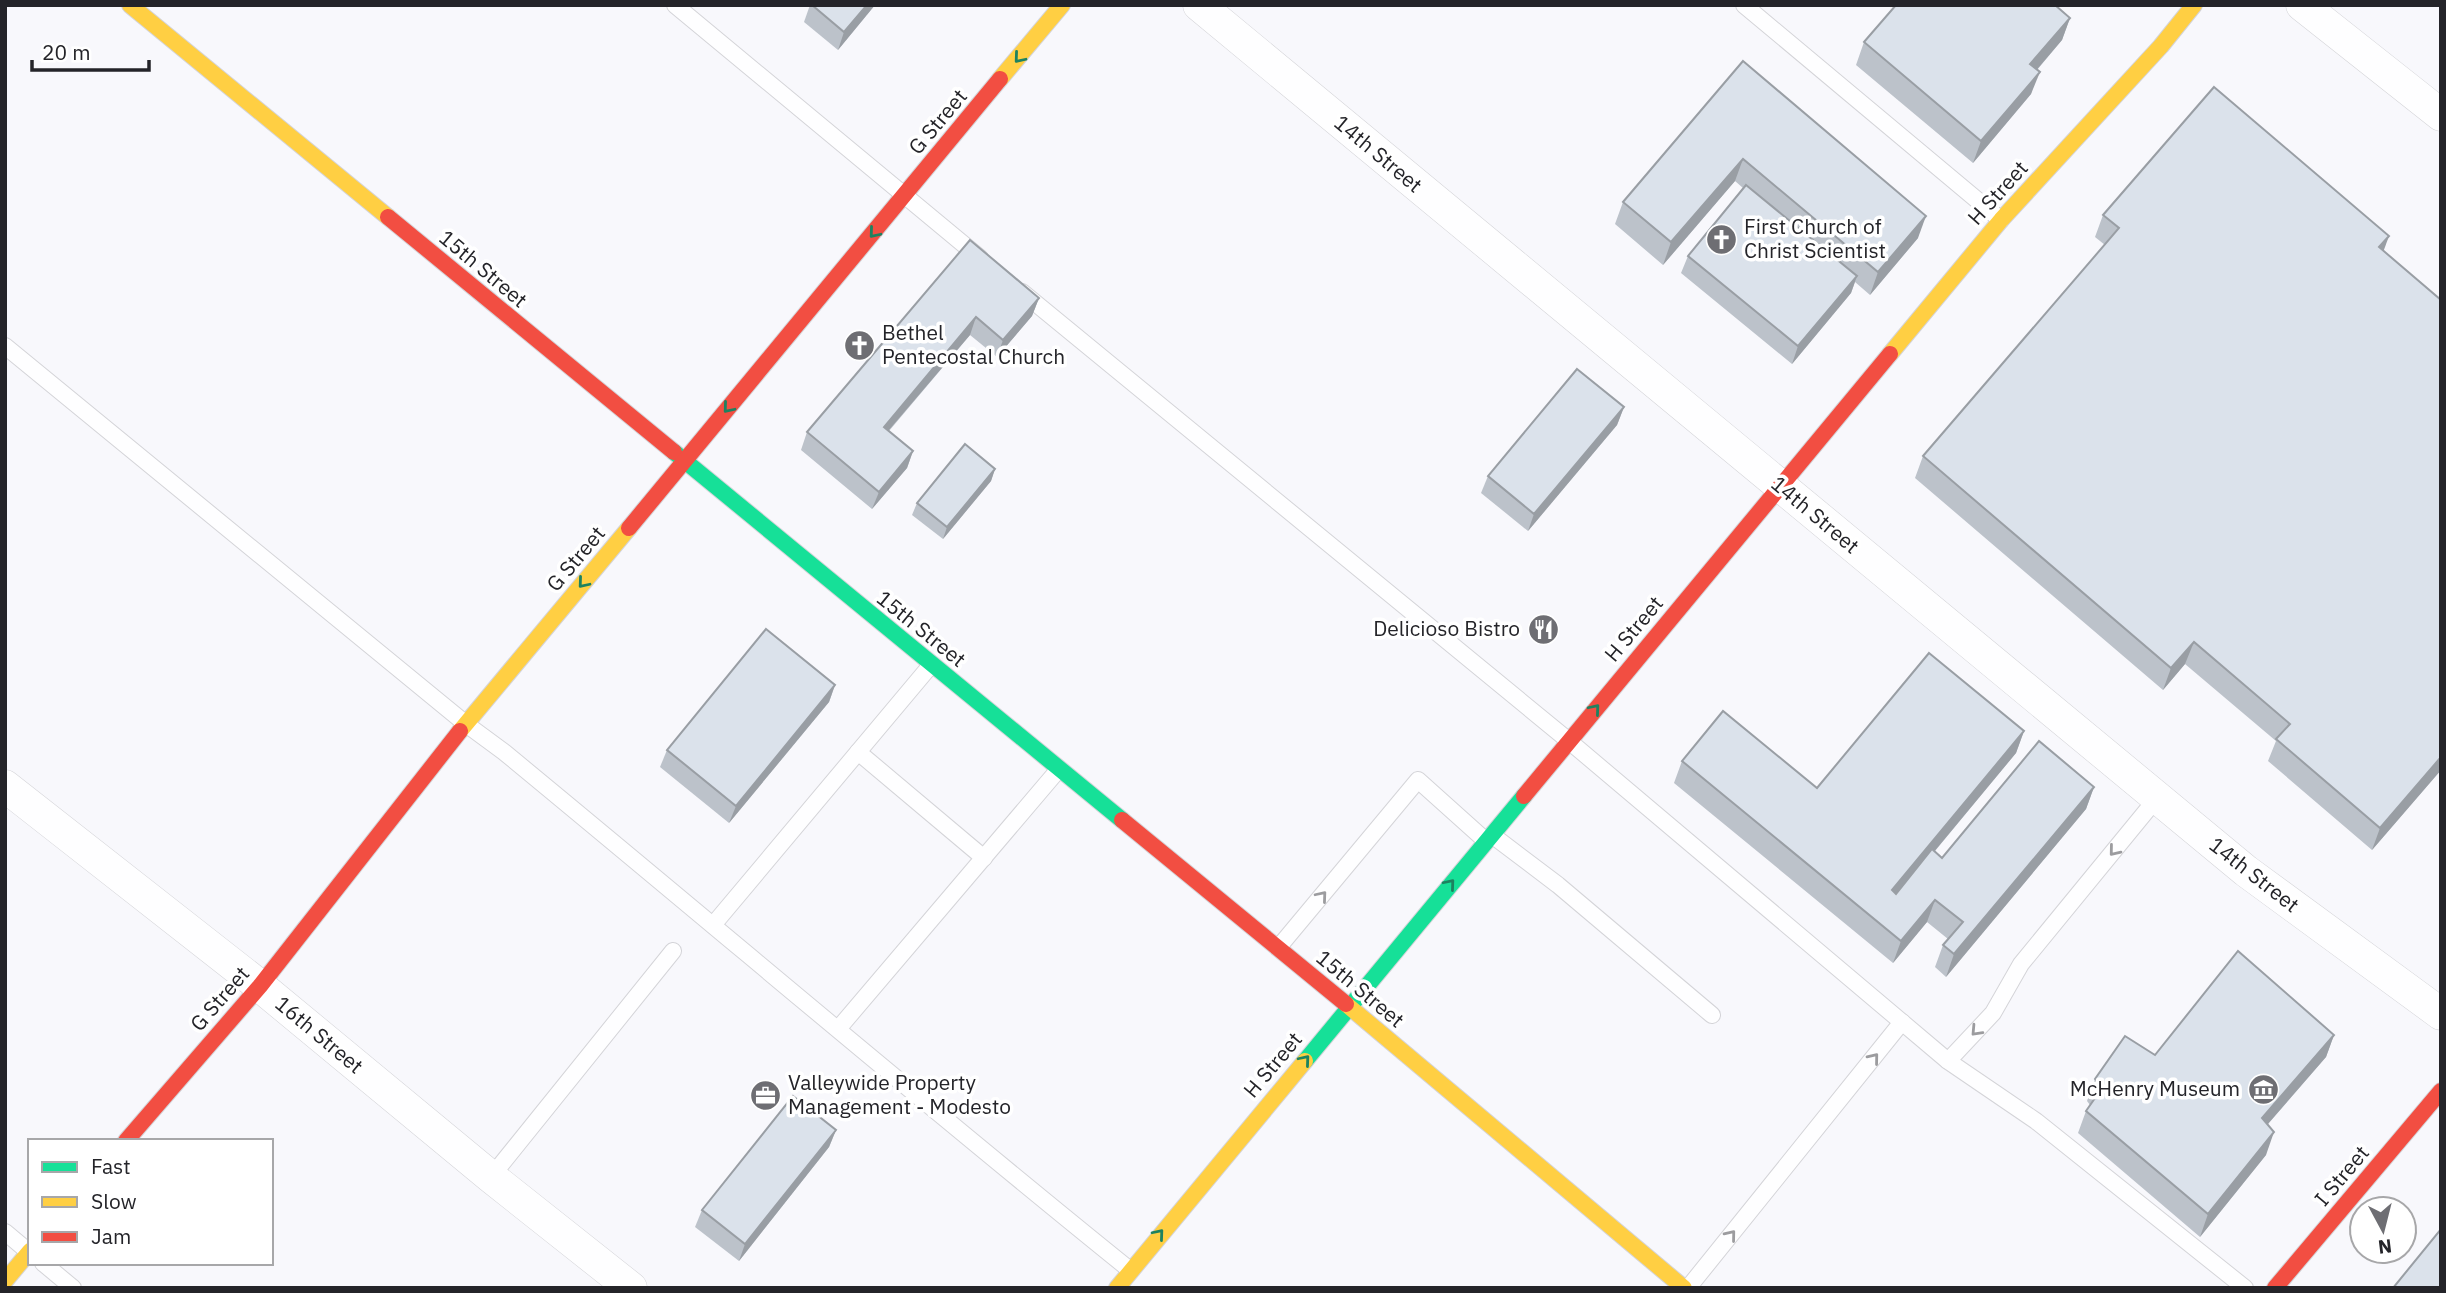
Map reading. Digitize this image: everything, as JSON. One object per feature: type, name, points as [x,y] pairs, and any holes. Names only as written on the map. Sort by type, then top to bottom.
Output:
[{"type":"main road","name":"15th Street","points":[[130,5],[1349,1006],[1686,1288]]},
{"type":"main road","name":"G Street","points":[[127,1139],[260,986],[466,724],[1062,5]]},
{"type":"main road","name":"H Street","points":[[1117,1288],[2001,220],[2152,56],[2194,5]]},
{"type":"main road","name":"I Street","points":[[2275,1288],[2441,1091]]},
{"type":"main road","points":[[5,1281],[28,1254]]},
{"type":"street","name":"14th Street","points":[[1199,5],[2246,871],[2441,1014]]},
{"type":"street","points":[[2302,5],[2441,115]]},
{"type":"street","name":"16th Street","points":[[5,786],[260,986],[491,1177],[631,1288]]},
{"type":"lane","points":[[674,5],[989,265]]},
{"type":"lane","points":[[1744,5],[2001,220]]},
{"type":"lane","points":[[1010,283],[1569,741],[1948,1061],[2036,1121],[2245,1288]]},
{"type":"lane","points":[[5,346],[466,724],[504,752],[993,1160],[1130,1270]]},
{"type":"lane","points":[[713,925],[931,665]]},
{"type":"lane","points":[[859,752],[984,858]]},
{"type":"lane","points":[[838,1029],[1059,769]]},
{"type":"lane","points":[[1278,948],[1418,780],[1489,838],[1558,885],[1712,1015]]},
{"type":"lane","points":[[1948,1061],[1993,1013],[2021,964],[2157,798]]},
{"type":"lane","points":[[491,1177],[673,951]]},
{"type":"lane","points":[[1686,1288],[1902,1022]]},
{"type":"lane","points":[[5,1232],[28,1250]]},
{"type":"lane","points":[[45,1265],[73,1288]]},
{"type":"building","points":[[812,5],[867,5],[844,32]]},
{"type":"building","points":[[1896,5],[2055,5],[2070,18],[2030,64],[2040,72],[1981,141],[1864,42]]},
{"type":"building","points":[[1743,61],[1926,216],[1878,272],[1743,159],[1671,242],[1623,202]]},
{"type":"building","points":[[2214,87],[2389,236],[2379,247],[2441,300],[2441,757],[2380,828],[2276,739],[2290,724],[2194,642],[2171,668],[1923,456],[2119,228],[2103,215]]},
{"type":"building","points":[[1746,185],[1857,276],[1798,346],[1688,256]]},
{"type":"building","points":[[970,240],[1039,298],[1003,340],[976,317],[884,427],[913,451],[879,492],[807,432]]},
{"type":"building","points":[[1577,369],[1624,407],[1534,514],[1488,476]]},
{"type":"building","points":[[965,444],[995,469],[947,527],[917,503]]},
{"type":"building","points":[[766,629],[835,685],[736,806],[667,750]]},
{"type":"building","points":[[1929,653],[2024,731],[1892,890],[1896,894],[1932,849],[1942,858],[2039,741],[2094,787],[1954,954],[1943,945],[1963,922],[1935,900],[1901,941],[1682,761],[1723,711],[1817,788]]},
{"type":"building","name":"McHenry Museum","points":[[2238,951],[2334,1035],[2262,1118],[2274,1132],[2208,1214],[2086,1111],[2102,1088],[2095,1079],[2125,1036],[2155,1055]]},
{"type":"building","points":[[793,1096],[836,1130],[745,1244],[702,1210]]},
{"type":"building","points":[[2441,1229],[2441,1288],[2393,1288],[2412,1265],[2418,1265],[2418,1257]]},
{"type":"traffic: fast","points":[[674,452],[1122,820]]},
{"type":"traffic: fast","points":[[1305,1061],[1524,796]]},
{"type":"traffic: slow","points":[[130,5],[388,217]]},
{"type":"traffic: slow","points":[[1000,79],[1062,5]]},
{"type":"traffic: slow","points":[[1890,354],[2001,220],[2161,46],[2194,5]]},
{"type":"traffic: slow","points":[[460,731],[629,528]]},
{"type":"traffic: slow","points":[[1346,1004],[1684,1288]]},
{"type":"traffic: slow","points":[[1117,1288],[1305,1061]]},
{"type":"traffic: slow","points":[[5,1281],[28,1253]]},
{"type":"traffic: jam","points":[[629,528],[1000,79]]},
{"type":"traffic: jam","points":[[388,217],[674,452]]},
{"type":"traffic: jam","points":[[1524,796],[1890,354]]},
{"type":"traffic: jam","points":[[128,1139],[260,986],[460,731]]},
{"type":"traffic: jam","points":[[1122,820],[1346,1004]]},
{"type":"traffic: jam","points":[[2275,1288],[2441,1091]]},
{"type":"place","name":"First Church of Christ Scientist","points":[[1721,239]]},
{"type":"place","name":"Bethel Pentecostal Church","points":[[859,345]]},
{"type":"place","name":"Delicioso Bistro","points":[[1543,629]]},
{"type":"place","name":"McHenry Museum","points":[[2263,1089]]},
{"type":"place","name":"Valleywide Property Management - Modesto","points":[[765,1095]]}]
